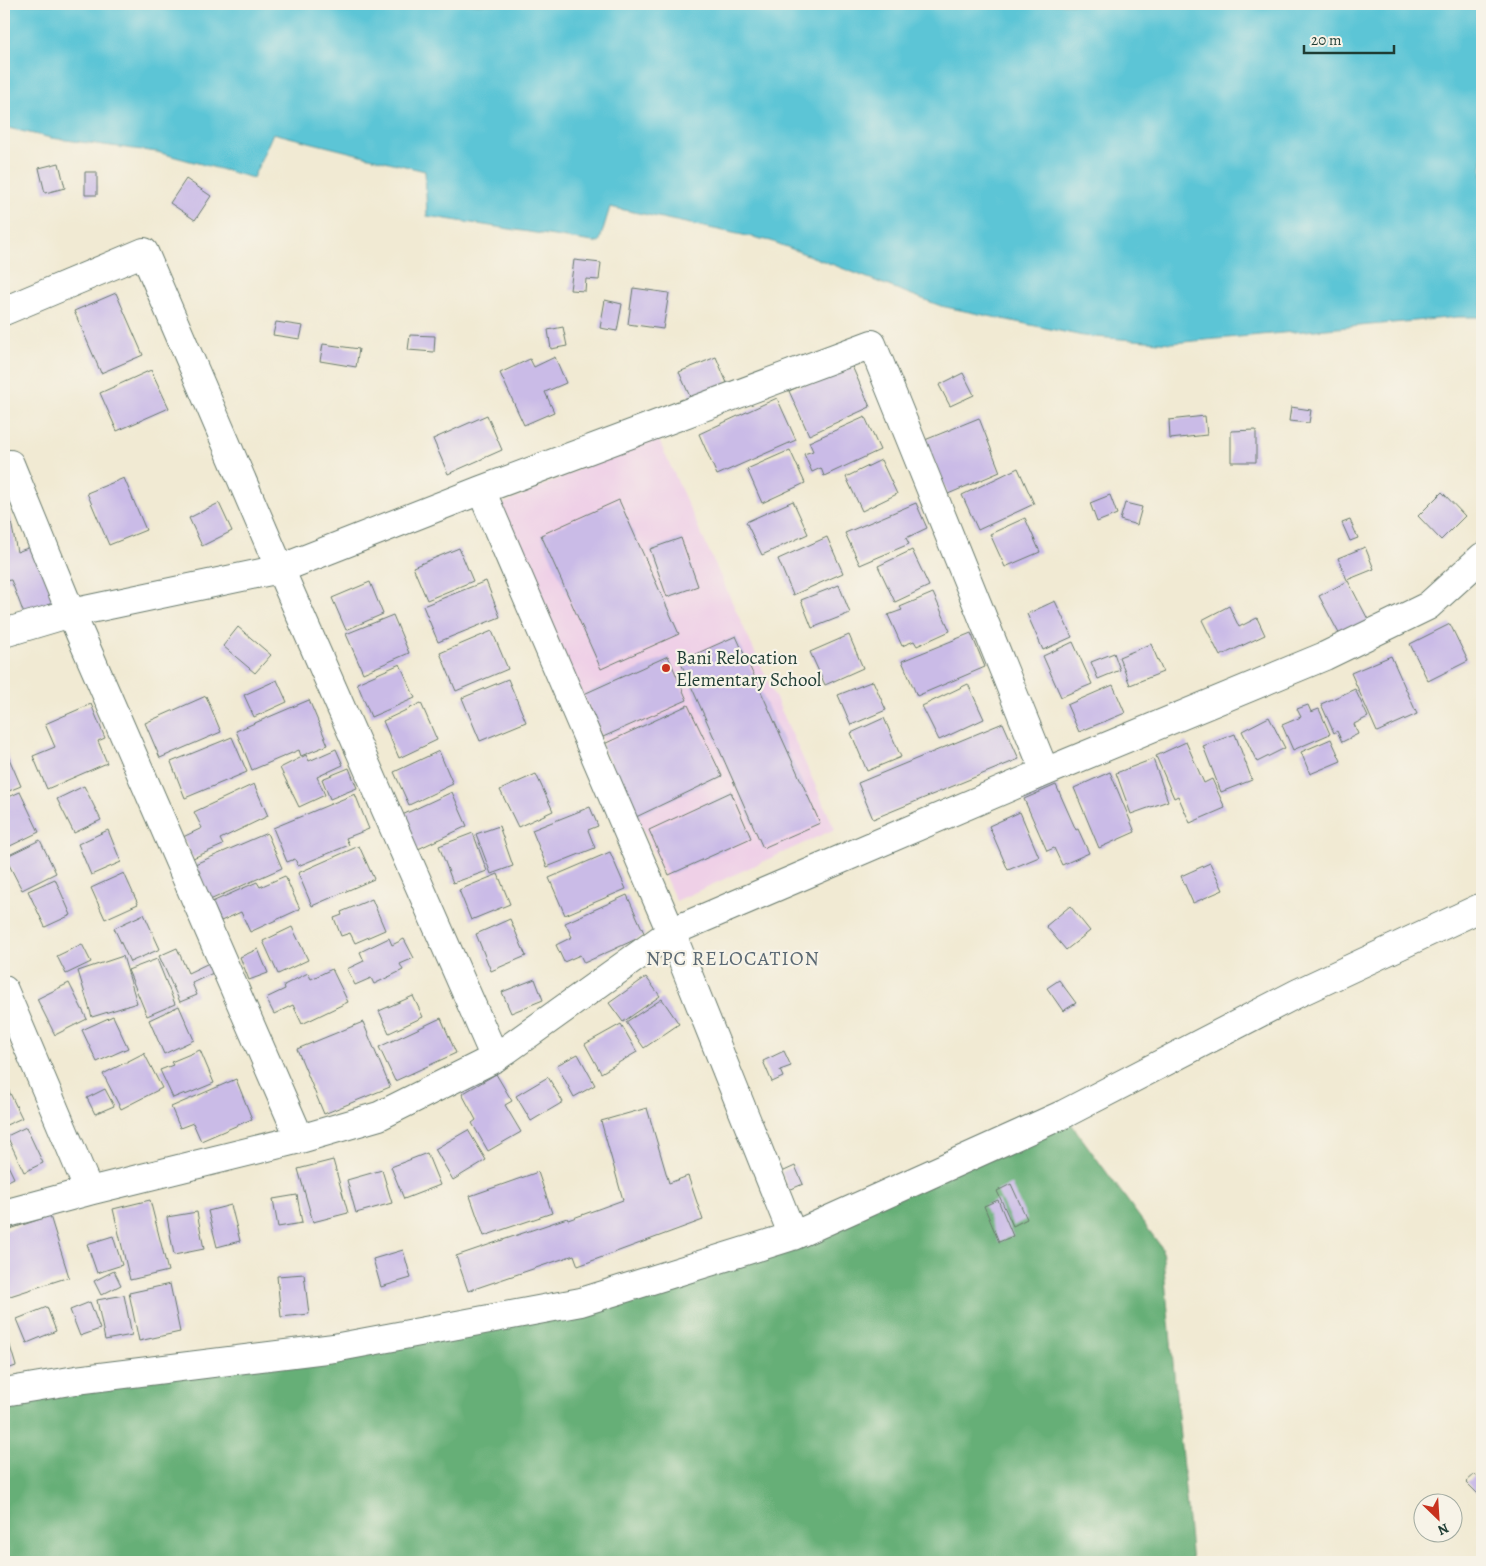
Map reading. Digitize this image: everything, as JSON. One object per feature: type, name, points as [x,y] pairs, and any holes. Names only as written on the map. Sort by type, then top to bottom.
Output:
[{"type":"street","points":[[4,311],[144,252],[280,569],[495,1058]]},
{"type":"street","points":[[4,633],[71,613],[280,569],[481,490],[872,344],[1045,772]]},
{"type":"street","points":[[10,464],[71,613],[300,1140]]},
{"type":"street","points":[[481,490],[670,932],[793,1236]]},
{"type":"street","points":[[4,1214],[89,1191],[300,1140],[379,1116],[495,1058],[670,932],[1045,772],[1325,656],[1428,606],[1482,557]]},
{"type":"street","points":[[4,1392],[76,1380],[334,1348],[581,1302],[793,1236],[1064,1114],[1298,993],[1482,907]]},
{"type":"street","points":[[4,990],[89,1191]]},
{"type":"shaded area","name":"Bani Relocation Elementary School","points":[[656,434],[835,829],[676,901],[497,507]]},
{"type":"green space","points":[[1064,1114],[1162,1248],[1192,1562],[4,1562],[4,1392],[581,1302],[793,1236]]},
{"type":"water","points":[[4,4],[1482,4],[1482,317],[1458,317],[1172,343],[1083,336],[941,306],[771,241],[610,207],[599,243],[427,216],[425,171],[273,133],[253,178],[157,152],[51,138],[4,127]]},
{"type":"building","points":[[59,163],[65,188],[45,193],[39,168]]},
{"type":"building","points":[[85,172],[97,172],[97,195],[85,195]]},
{"type":"building","points":[[186,179],[211,196],[195,220],[170,203]]},
{"type":"building","points":[[574,260],[601,263],[599,280],[586,279],[585,291],[570,290]]},
{"type":"building","points":[[633,288],[669,293],[663,329],[628,324]]},
{"type":"building","points":[[116,293],[143,355],[101,373],[74,311]]},
{"type":"building","points":[[605,300],[622,304],[617,331],[600,328]]},
{"type":"building","points":[[276,322],[303,326],[300,339],[273,335]]},
{"type":"building","points":[[563,327],[567,346],[551,349],[548,330]]},
{"type":"building","points":[[410,335],[435,336],[434,352],[408,350]]},
{"type":"building","points":[[323,344],[359,349],[356,367],[320,361]]},
{"type":"building","points":[[555,357],[566,383],[545,392],[554,412],[524,425],[500,373],[530,359],[534,367]]},
{"type":"building","points":[[716,357],[727,383],[691,399],[679,372]]},
{"type":"building","points":[[851,364],[870,407],[809,435],[789,391]]},
{"type":"building","points":[[151,370],[169,408],[117,431],[100,393]]},
{"type":"building","points":[[963,373],[974,395],[950,406],[939,385]]},
{"type":"building","points":[[777,398],[796,440],[717,475],[699,434]]},
{"type":"building","points":[[1291,407],[1311,410],[1309,423],[1289,421]]},
{"type":"building","points":[[487,415],[502,450],[448,474],[433,439]]},
{"type":"building","points":[[1205,416],[1207,435],[1170,439],[1169,420]]},
{"type":"building","points":[[865,417],[880,450],[824,476],[821,468],[812,472],[804,454],[813,451],[809,442]]},
{"type":"building","points":[[979,418],[1000,472],[948,494],[925,440]]},
{"type":"building","points":[[1256,430],[1256,462],[1231,462],[1231,431]]},
{"type":"building","points":[[790,450],[805,483],[762,503],[747,469]]},
{"type":"building","points":[[881,460],[897,494],[862,511],[846,477]]},
{"type":"building","points":[[1018,468],[1034,504],[978,530],[962,495]]},
{"type":"building","points":[[124,478],[146,530],[109,545],[87,493]]},
{"type":"building","points":[[1442,492],[1465,516],[1441,540],[1418,516]]},
{"type":"building","points":[[1110,495],[1117,514],[1097,522],[1090,503]]},
{"type":"building","points":[[619,500],[679,634],[601,669],[541,535]]},
{"type":"building","points":[[793,501],[808,534],[762,555],[746,522]]},
{"type":"building","points":[[219,503],[232,531],[202,546],[189,518]]},
{"type":"building","points":[[916,503],[927,528],[906,538],[909,544],[860,565],[845,533]]},
{"type":"building","points":[[1125,503],[1142,507],[1137,525],[1120,520]]},
{"type":"building","points":[[8,507],[17,552],[33,546],[55,602],[24,614],[11,580],[4,581],[4,508]]},
{"type":"building","points":[[1025,518],[1040,552],[1005,567],[990,534]]},
{"type":"building","points":[[1350,520],[1358,538],[1350,541],[1342,523]]},
{"type":"building","points":[[827,537],[843,573],[793,595],[778,559]]},
{"type":"building","points":[[681,538],[698,586],[667,597],[650,549]]},
{"type":"building","points":[[1365,547],[1374,569],[1347,580],[1338,558]]},
{"type":"building","points":[[459,548],[473,581],[427,600],[413,567]]},
{"type":"building","points":[[912,550],[929,586],[895,602],[878,566]]},
{"type":"building","points":[[486,581],[500,617],[438,642],[423,606]]},
{"type":"building","points":[[1348,581],[1372,627],[1343,641],[1319,596]]},
{"type":"building","points":[[370,582],[383,614],[346,630],[332,598]]},
{"type":"building","points":[[839,585],[850,613],[812,628],[801,600]]},
{"type":"building","points":[[933,593],[950,631],[917,646],[914,641],[902,646],[888,615],[902,610],[900,607]]},
{"type":"building","points":[[1055,601],[1072,637],[1043,650],[1027,614]]},
{"type":"building","points":[[1229,606],[1239,627],[1257,618],[1265,635],[1220,656],[1202,620]]},
{"type":"building","points":[[393,615],[409,653],[363,673],[346,634]]},
{"type":"building","points":[[1450,624],[1468,661],[1428,681],[1410,644]]},
{"type":"building","points":[[238,627],[271,655],[255,673],[223,646]]},
{"type":"building","points":[[492,631],[508,669],[456,691],[440,653]]},
{"type":"building","points":[[971,633],[985,667],[917,696],[902,661]]},
{"type":"building","points":[[849,635],[863,668],[825,685],[810,652]]},
{"type":"building","points":[[736,636],[820,823],[763,848],[680,661]]},
{"type":"building","points":[[1073,642],[1092,684],[1061,697],[1043,656]]},
{"type":"building","points":[[1151,644],[1163,672],[1130,685],[1119,657]]},
{"type":"building","points":[[1114,653],[1120,670],[1098,679],[1091,662]]},
{"type":"building","points":[[668,656],[687,700],[603,737],[584,694]]},
{"type":"building","points":[[1391,656],[1417,714],[1377,732],[1351,673]]},
{"type":"building","points":[[400,664],[415,698],[371,717],[357,683]]},
{"type":"building","points":[[508,679],[526,722],[480,741],[462,698]]},
{"type":"building","points":[[277,680],[287,702],[254,717],[244,695]]},
{"type":"building","points":[[873,681],[886,710],[851,725],[838,695]]},
{"type":"building","points":[[968,684],[984,719],[939,740],[922,706]]},
{"type":"building","points":[[1113,685],[1125,713],[1079,732],[1067,705]]},
{"type":"building","points":[[1355,689],[1368,717],[1354,724],[1358,734],[1342,742],[1337,731],[1334,733],[1321,704]]},
{"type":"building","points":[[206,696],[221,732],[160,758],[145,723]]},
{"type":"building","points":[[309,700],[328,745],[301,756],[299,750],[252,770],[236,731]]},
{"type":"building","points":[[421,703],[437,740],[399,758],[383,721]]},
{"type":"building","points":[[91,704],[105,738],[98,741],[107,763],[47,789],[33,756],[55,747],[45,724]]},
{"type":"building","points":[[688,705],[722,776],[636,817],[602,745]]},
{"type":"building","points":[[1308,705],[1311,712],[1319,709],[1330,734],[1293,750],[1282,725],[1301,717],[1297,709]]},
{"type":"building","points":[[1269,717],[1285,748],[1257,762],[1242,731]]},
{"type":"building","points":[[884,718],[901,757],[867,771],[851,733]]},
{"type":"building","points":[[1003,723],[1019,759],[873,819],[858,783]]},
{"type":"building","points":[[1235,734],[1252,780],[1221,792],[1203,746]]},
{"type":"building","points":[[232,737],[247,772],[185,798],[171,762]]},
{"type":"building","points":[[1331,739],[1341,761],[1310,774],[1301,752]]},
{"type":"building","points":[[1186,742],[1204,783],[1212,779],[1225,808],[1190,823],[1178,796],[1174,798],[1156,756]]},
{"type":"building","points":[[4,747],[21,786],[4,793]]},
{"type":"building","points":[[336,749],[343,765],[317,777],[325,795],[299,807],[280,768],[306,755],[309,761]]},
{"type":"building","points":[[439,751],[453,784],[409,805],[394,772]]},
{"type":"building","points":[[1153,759],[1168,801],[1131,814],[1116,773]]},
{"type":"building","points":[[349,768],[357,788],[330,799],[322,779]]},
{"type":"building","points":[[1110,772],[1135,832],[1099,848],[1074,788]]},
{"type":"building","points":[[536,774],[553,811],[518,827],[500,790]]},
{"type":"building","points":[[254,784],[268,816],[220,839],[223,845],[193,858],[183,837],[202,828],[194,812]]},
{"type":"building","points":[[1056,785],[1076,830],[1078,829],[1089,853],[1062,865],[1054,848],[1047,851],[1024,799]]},
{"type":"building","points":[[84,786],[101,820],[74,833],[57,799]]},
{"type":"building","points":[[20,792],[39,832],[4,849],[4,799]]},
{"type":"building","points":[[452,792],[467,826],[416,850],[400,816]]},
{"type":"building","points":[[731,792],[751,838],[669,875],[649,830]]},
{"type":"building","points":[[355,794],[369,829],[346,838],[349,845],[298,866],[295,859],[287,862],[273,828]]},
{"type":"building","points":[[590,807],[598,826],[588,830],[595,848],[547,867],[532,830]]},
{"type":"building","points":[[1020,812],[1039,857],[1008,870],[989,826]]},
{"type":"building","points":[[499,826],[513,866],[491,874],[476,834]]},
{"type":"building","points":[[108,830],[121,862],[91,875],[78,844]]},
{"type":"building","points":[[267,833],[282,868],[210,900],[195,864]]},
{"type":"building","points":[[473,833],[487,871],[453,883],[439,846]]},
{"type":"building","points":[[40,840],[56,873],[22,890],[5,857]]},
{"type":"building","points":[[359,846],[374,879],[312,906],[298,873]]},
{"type":"building","points":[[610,852],[626,889],[565,915],[549,878]]},
{"type":"building","points":[[1210,863],[1223,890],[1193,903],[1181,876]]},
{"type":"building","points":[[124,873],[138,904],[105,919],[91,888]]},
{"type":"building","points":[[498,874],[510,904],[471,920],[459,890]]},
{"type":"building","points":[[285,876],[300,909],[250,932],[241,912],[221,921],[212,902],[257,882],[260,887]]},
{"type":"building","points":[[55,879],[71,915],[45,927],[28,891]]},
{"type":"building","points":[[627,895],[645,935],[584,963],[580,955],[564,962],[556,945],[572,937],[565,923]]},
{"type":"building","points":[[372,899],[385,930],[355,943],[350,933],[341,936],[334,918],[342,915],[341,912]]},
{"type":"building","points":[[1070,906],[1090,931],[1066,950],[1046,926]]},
{"type":"building","points":[[144,914],[160,949],[130,962],[114,928]]},
{"type":"building","points":[[510,919],[526,956],[491,971],[476,934]]},
{"type":"building","points":[[292,927],[308,960],[278,974],[263,941]]},
{"type":"building","points":[[389,938],[392,945],[404,939],[414,958],[400,964],[403,970],[374,984],[371,978],[355,985],[347,969],[364,961],[360,952]]},
{"type":"building","points":[[82,944],[91,962],[66,974],[57,956]]},
{"type":"building","points":[[177,948],[188,973],[209,963],[213,973],[192,983],[197,995],[180,1002],[159,956]]},
{"type":"building","points":[[258,949],[268,973],[249,980],[240,957]]},
{"type":"building","points":[[123,956],[137,1003],[92,1017],[78,971]]},
{"type":"building","points":[[157,959],[175,1004],[147,1016],[128,970]]},
{"type":"building","points":[[332,969],[348,1002],[302,1024],[293,1005],[274,1014],[266,998],[285,989],[284,985],[308,973],[311,979]]},
{"type":"building","points":[[646,977],[660,996],[623,1022],[609,1003]]},
{"type":"building","points":[[535,979],[543,1000],[511,1013],[502,992]]},
{"type":"building","points":[[1059,980],[1076,1003],[1063,1011],[1047,988]]},
{"type":"building","points":[[69,983],[87,1019],[55,1035],[37,999]]},
{"type":"building","points":[[413,996],[423,1017],[389,1033],[379,1011]]},
{"type":"building","points":[[662,999],[679,1024],[644,1048],[626,1022]]},
{"type":"building","points":[[179,1006],[194,1040],[164,1054],[149,1020]]},
{"type":"building","points":[[113,1016],[128,1048],[97,1062],[82,1030]]},
{"type":"building","points":[[441,1018],[456,1053],[395,1081],[379,1047]]},
{"type":"building","points":[[363,1022],[390,1087],[324,1114],[297,1049]]},
{"type":"building","points":[[621,1024],[637,1052],[601,1073],[585,1044]]},
{"type":"building","points":[[200,1050],[214,1083],[173,1098],[160,1070],[173,1065],[171,1062]]},
{"type":"building","points":[[784,1051],[791,1066],[780,1070],[783,1077],[772,1082],[763,1061]]},
{"type":"building","points":[[144,1053],[162,1088],[121,1109],[103,1074]]},
{"type":"building","points":[[578,1054],[595,1085],[574,1097],[557,1065]]},
{"type":"building","points":[[496,1074],[512,1101],[505,1105],[521,1132],[488,1151],[472,1123],[476,1120],[462,1094]]},
{"type":"building","points":[[548,1077],[563,1102],[531,1121],[516,1096]]},
{"type":"building","points":[[236,1079],[252,1119],[201,1141],[193,1123],[180,1128],[171,1107]]},
{"type":"building","points":[[8,1089],[22,1118],[4,1126],[4,1091]]},
{"type":"building","points":[[105,1089],[114,1106],[95,1114],[87,1098]]},
{"type":"building","points":[[647,1108],[669,1183],[688,1176],[703,1220],[578,1266],[574,1255],[468,1291],[456,1256],[623,1200],[601,1121]]},
{"type":"building","points":[[26,1127],[43,1163],[24,1172],[7,1136]]},
{"type":"building","points":[[468,1130],[486,1160],[453,1180],[435,1149]]},
{"type":"building","points":[[427,1153],[440,1185],[404,1199],[391,1167]]},
{"type":"building","points":[[4,1157],[14,1178],[4,1183]]},
{"type":"building","points":[[333,1160],[348,1213],[313,1222],[298,1169]]},
{"type":"building","points":[[795,1166],[803,1184],[789,1190],[782,1172]]},
{"type":"building","points":[[382,1170],[392,1203],[356,1213],[347,1180]]},
{"type":"building","points":[[538,1172],[552,1213],[484,1236],[470,1196]]},
{"type":"building","points":[[1011,1184],[1027,1219],[1013,1226],[997,1191]]},
{"type":"building","points":[[297,1195],[302,1223],[278,1227],[273,1199]]},
{"type":"building","points":[[150,1200],[168,1271],[130,1280],[113,1209]]},
{"type":"building","points":[[998,1200],[1013,1236],[999,1242],[984,1206]]},
{"type":"building","points":[[231,1205],[240,1241],[217,1247],[208,1211]]},
{"type":"building","points":[[197,1212],[204,1249],[174,1255],[167,1217]]},
{"type":"building","points":[[50,1216],[69,1277],[4,1298],[4,1231]]},
{"type":"building","points":[[113,1236],[122,1265],[97,1273],[87,1244]]},
{"type":"building","points":[[403,1250],[411,1278],[381,1287],[373,1259]]},
{"type":"building","points":[[114,1271],[121,1285],[101,1295],[94,1281]]},
{"type":"building","points":[[304,1274],[309,1314],[281,1317],[277,1276]]},
{"type":"building","points":[[170,1284],[180,1332],[139,1341],[129,1293]]},
{"type":"building","points":[[124,1295],[132,1335],[105,1340],[97,1300]]},
{"type":"building","points":[[90,1302],[100,1329],[80,1336],[70,1310]]},
{"type":"building","points":[[47,1307],[56,1331],[27,1343],[17,1319]]},
{"type":"building","points":[[4,1326],[16,1366],[4,1370]]},
{"type":"building","points":[[1475,1474],[1482,1482],[1482,1492],[1479,1495],[1466,1482]]},
{"type":"place","name":"Bani Relocation Elementary School","points":[[666,668]]},
{"type":"district","name":"NPC RELOCATION","points":[[733,958]]}]
